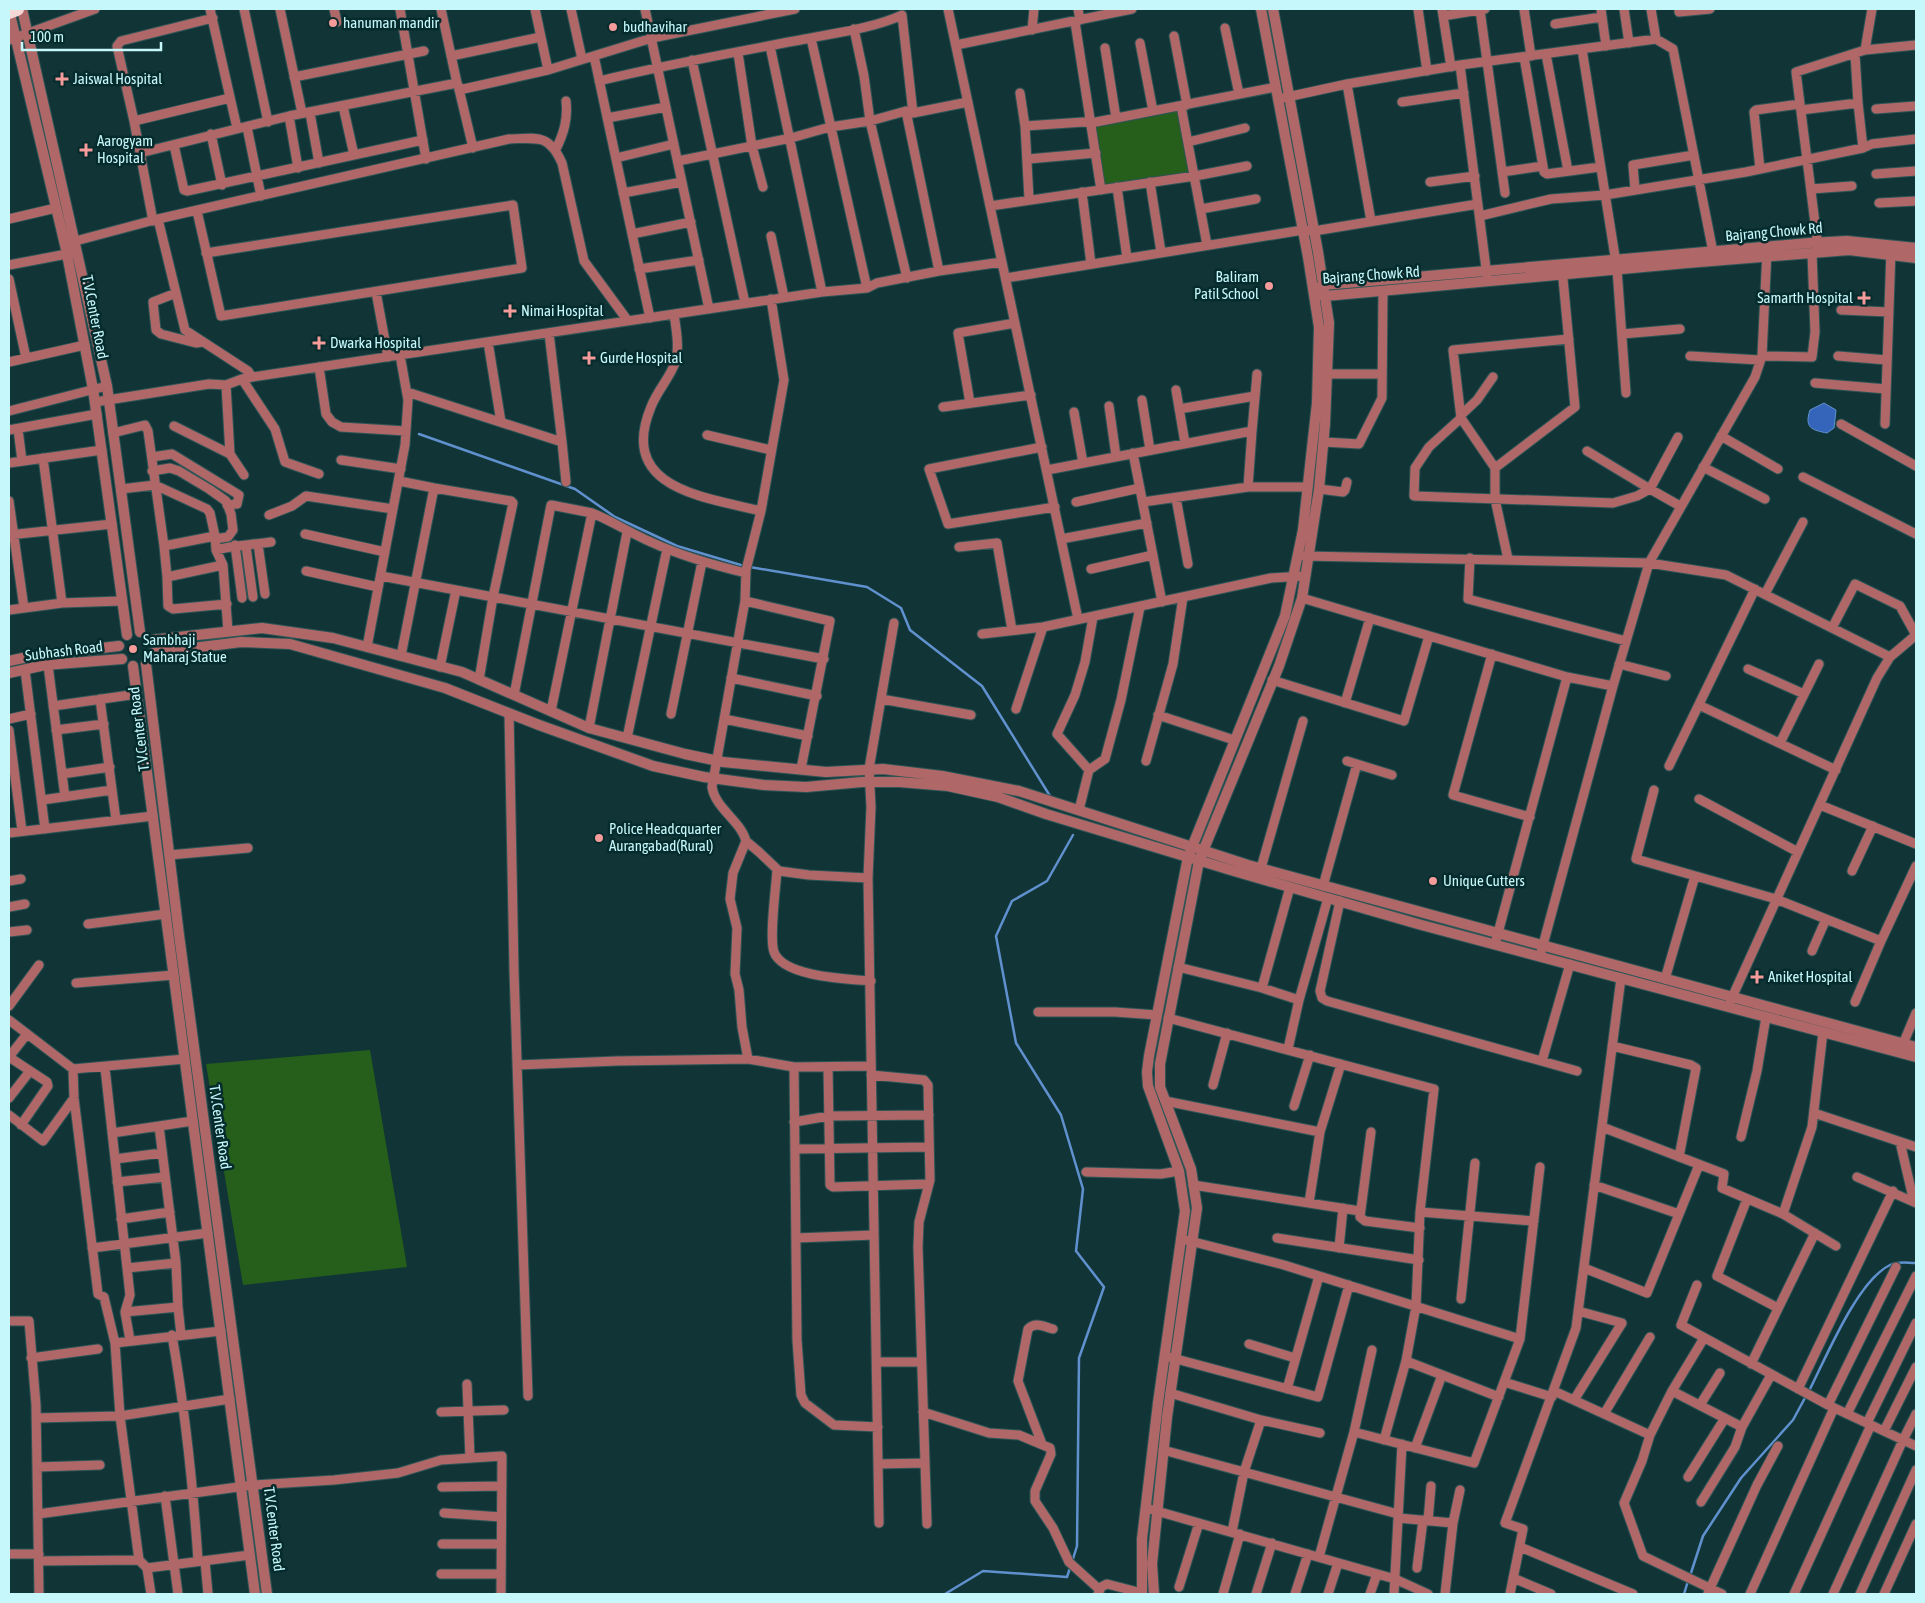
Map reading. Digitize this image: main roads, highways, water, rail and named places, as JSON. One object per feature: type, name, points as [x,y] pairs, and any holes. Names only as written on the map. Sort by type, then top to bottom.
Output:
[{"type":"highway","points":[[9,11],[17,9]]},
{"type":"water","points":[[1824,403],[1836,410],[1834,428],[1827,433],[1813,429],[1808,421],[1810,410]]},
{"type":"waterway","points":[[419,434],[575,489],[615,517],[677,546],[744,566]]},
{"type":"waterway","points":[[750,567],[867,587],[901,608],[910,630],[982,686],[1050,796]]},
{"type":"waterway","points":[[1072,1562],[1077,1546],[1079,1358],[1104,1287],[1076,1251],[1083,1189],[1061,1115],[1016,1043],[996,936],[1012,901],[1047,881],[1073,835]]},
{"type":"waterway","points":[[1809,1391],[1843,1322],[1866,1287],[1890,1265],[1916,1263]]},
{"type":"waterway","points":[[1690,1576],[1703,1536],[1741,1478],[1793,1420],[1806,1396]]},
{"type":"waterway","points":[[945,1594],[983,1571],[1067,1577],[1070,1568]]},
{"type":"waterway","points":[[1684,1594],[1688,1581]]},
{"type":"place","name":"hanuman mandir","points":[[333,23]]},
{"type":"place","name":"budhavihar","points":[[613,27]]},
{"type":"place","name":"Jaiswal Hospital","points":[[62,79]]},
{"type":"place","name":"Aarogyam Hospital","points":[[86,150]]},
{"type":"place","name":"Baliram Patil School","points":[[1269,286]]},
{"type":"place","name":"Samarth Hospital","points":[[1864,298]]},
{"type":"place","name":"Nimai Hospital","points":[[510,311]]},
{"type":"place","name":"Dwarka Hospital","points":[[319,343]]},
{"type":"place","name":"Gurde Hospital","points":[[589,358]]},
{"type":"place","name":"Sambhaji Maharaj Statue","points":[[133,649]]},
{"type":"place","name":"Police Headcquarter Aurangabad(Rural)","points":[[599,838]]},
{"type":"place","name":"Unique Cutters","points":[[1433,881]]},
{"type":"place","name":"Aniket Hospital","points":[[1757,977]]}]
